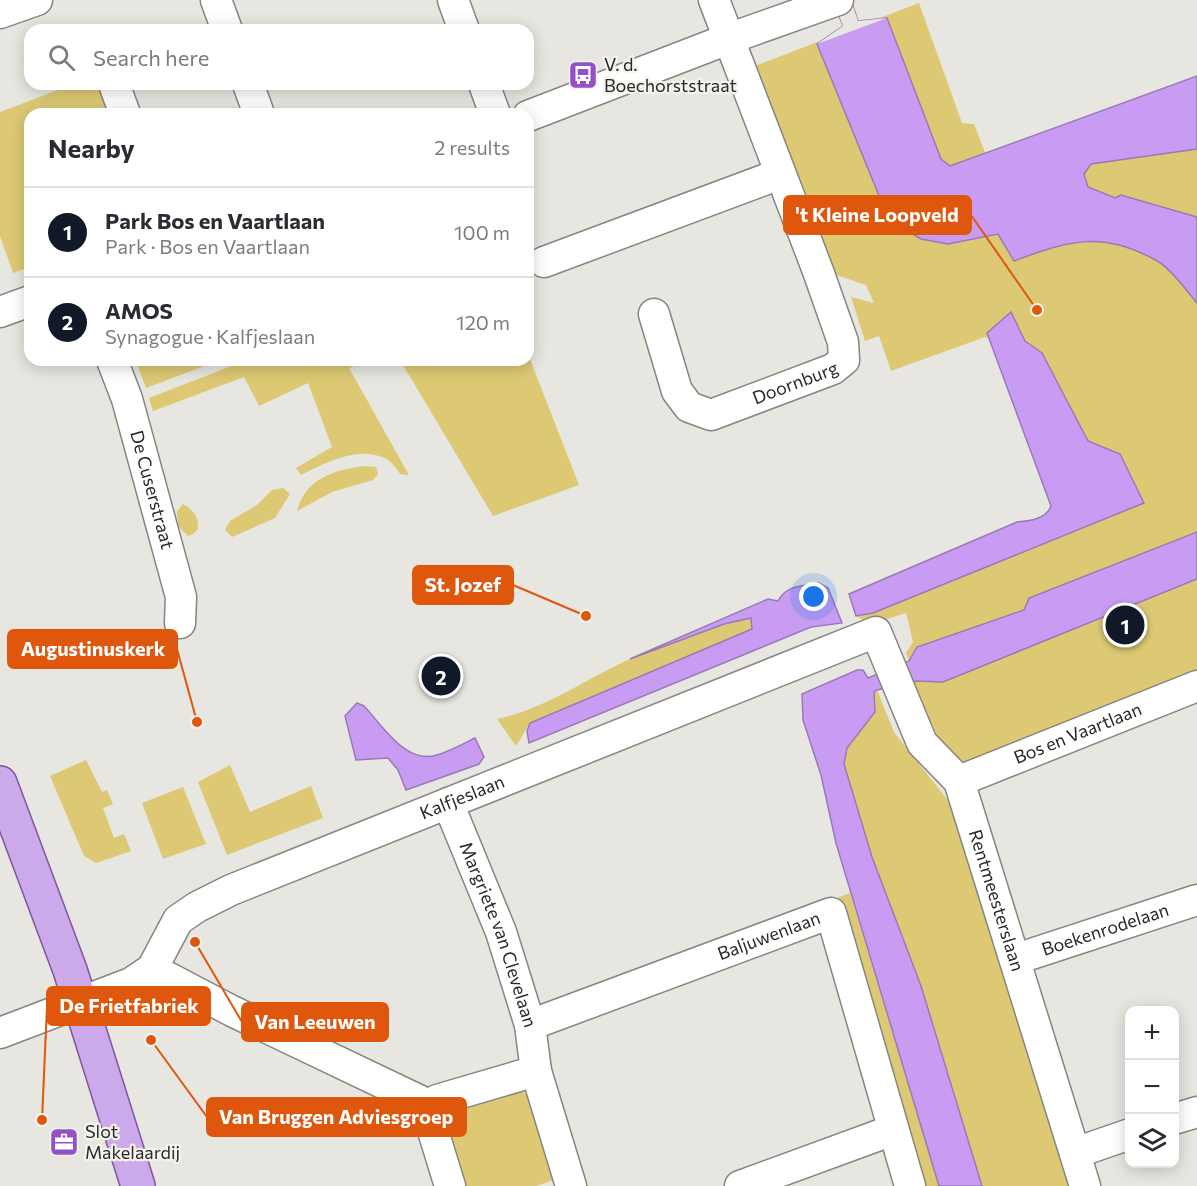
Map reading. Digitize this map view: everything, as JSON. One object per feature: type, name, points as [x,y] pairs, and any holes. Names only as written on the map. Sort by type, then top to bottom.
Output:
[{"type":"main road","points":[[0,783],[81,1004],[138,1186]]},
{"type":"street","points":[[0,13],[37,0]]},
{"type":"street","points":[[216,0],[226,24]]},
{"type":"street","points":[[453,0],[462,24]]},
{"type":"street","name":"Doornburg","points":[[654,314],[677,391],[690,408],[711,414],[833,369],[844,360],[843,342],[714,0]]},
{"type":"street","points":[[534,114],[728,39],[836,1]]},
{"type":"street","points":[[116,90],[123,108]]},
{"type":"street","points":[[250,90],[257,108]]},
{"type":"street","points":[[486,90],[493,108]]},
{"type":"street","points":[[544,262],[780,174]]},
{"type":"street","points":[[0,312],[24,303]]},
{"type":"street","name":"De Cuserstraat","points":[[114,366],[127,399],[182,597],[180,623]]},
{"type":"street","name":"Rentmeesterslaan","points":[[876,632],[922,743],[959,782],[1085,1186]]},
{"type":"street","name":"Kalfjeslaan","points":[[152,969],[178,920],[197,907],[231,890],[876,632]]},
{"type":"street","name":"Bos en Vaartlaan","points":[[959,782],[1197,686]]},
{"type":"street","name":"Margriete van Clevelaan","points":[[448,802],[501,932],[530,1025],[536,1071],[571,1186]]},
{"type":"street","name":"Boekenrodelaan","points":[[1016,959],[1197,900]]},
{"type":"street","name":"Baljuwenlaan","points":[[530,1025],[831,913],[893,1130]]},
{"type":"street","points":[[0,1033],[117,990],[152,969],[232,1011],[433,1107]]},
{"type":"street","points":[[450,1186],[429,1118],[437,1100],[536,1071]]},
{"type":"street","points":[[1179,1117],[1197,1112]]},
{"type":"street","points":[[740,1186],[893,1130],[910,1186]]},
{"type":"street","points":[[1075,1153],[1125,1136]]},
{"type":"shaded area","points":[[833,0],[851,0],[858,21],[887,18],[941,159],[950,166],[1197,76],[1197,149],[1091,164],[1084,174],[1088,187],[1115,198],[1121,195],[1197,217],[1197,303],[1159,262],[1121,245],[1104,242],[1070,244],[1014,261],[998,234],[948,244],[921,239],[889,220],[817,44],[843,26]]},
{"type":"shaded area","points":[[919,3],[962,123],[974,124],[986,155],[975,159],[1197,131],[1197,545],[909,661],[906,653],[913,642],[906,613],[872,624],[856,616],[855,612],[1111,507],[1042,353],[985,337],[891,371],[879,336],[865,341],[851,297],[874,303],[866,285],[834,274],[752,67]]},
{"type":"shaded area","points":[[58,90],[99,90],[106,108],[24,108],[24,269],[13,273],[0,236],[0,112]]},
{"type":"shaded area","points":[[1011,312],[1025,341],[1042,353],[1088,441],[1120,454],[1144,503],[873,613],[856,616],[849,594],[1017,522],[1037,518],[1049,510],[1051,506],[987,333]]},
{"type":"shaded area","points":[[138,366],[204,366],[146,388]]},
{"type":"shaded area","points":[[232,366],[354,366],[349,368],[409,475],[400,474],[388,460],[366,454],[343,457],[301,475],[296,468],[332,447],[308,383],[259,406],[244,377],[153,411],[149,398]]},
{"type":"shaded area","points":[[404,366],[533,366],[579,485],[493,516]]},
{"type":"shaded area","points":[[364,466],[376,467],[378,474],[373,480],[332,492],[297,511],[301,500],[314,483],[332,473]]},
{"type":"shaded area","points":[[283,488],[290,494],[275,518],[232,537],[225,530],[230,521],[257,505],[272,490]]},
{"type":"shaded area","points":[[183,504],[198,520],[197,530],[188,536],[178,526],[177,511]]},
{"type":"shaded area","points":[[1197,532],[1197,579],[943,682],[916,681],[877,690],[874,692],[875,712],[847,748],[844,764],[872,857],[921,986],[982,1186],[939,1186],[836,843],[821,775],[803,720],[802,694],[857,670],[863,670],[868,678],[909,661],[917,647],[1024,610],[1029,598]]},
{"type":"shaded area","points":[[1197,571],[1197,683],[981,769],[959,760],[938,737],[911,679]]},
{"type":"shaded area","points":[[819,583],[828,588],[842,623],[811,627],[529,743],[527,731],[530,723],[752,629],[751,618],[724,624],[630,659],[768,599],[778,601],[790,589]]},
{"type":"shaded area","points":[[751,617],[753,629],[530,723],[516,746],[497,719],[548,701],[657,647],[704,630]]},
{"type":"shaded area","points":[[877,690],[894,732],[957,812],[1074,1186],[982,1186],[921,986],[872,857],[844,764],[847,748],[875,712],[874,692]]},
{"type":"shaded area","points":[[357,703],[364,706],[405,749],[415,754],[426,757],[437,755],[475,738],[484,757],[479,764],[406,790],[398,770],[388,758],[356,760],[345,716]]},
{"type":"shaded area","points":[[86,760],[102,792],[107,790],[113,804],[103,808],[114,838],[124,834],[131,851],[96,863],[84,856],[50,776]]},
{"type":"shaded area","points":[[230,765],[250,812],[311,786],[323,818],[227,855],[198,782]]},
{"type":"shaded area","points":[[183,787],[206,844],[163,859],[142,803]]},
{"type":"shaded area","points":[[850,893],[939,1186],[925,1186],[841,911],[839,897]]},
{"type":"shaded area","points":[[520,1091],[532,1097],[557,1179],[536,1186],[464,1186],[444,1125],[451,1113]]},
{"type":"pier","points":[[833,0],[851,0],[858,21],[887,18],[817,44],[843,26]]},
{"type":"place","name":"V. d. Boechorststraat","points":[[583,75]]},
{"type":"place","name":"'t Kleine Loopveld","points":[[1037,310]]},
{"type":"place","name":"St. Jozef","points":[[586,616]]},
{"type":"place","name":"Park Bos en Vaartlaan","points":[[1125,625]]},
{"type":"place","name":"AMOS","points":[[441,676]]},
{"type":"place","name":"Augustinuskerk","points":[[197,722]]},
{"type":"place","name":"Van Leeuwen","points":[[195,942]]},
{"type":"place","name":"Van Bruggen Adviesgroep","points":[[151,1040]]},
{"type":"place","name":"De Frietfabriek","points":[[42,1120]]},
{"type":"place","name":"Slot Makelaardij","points":[[64,1142]]}]
